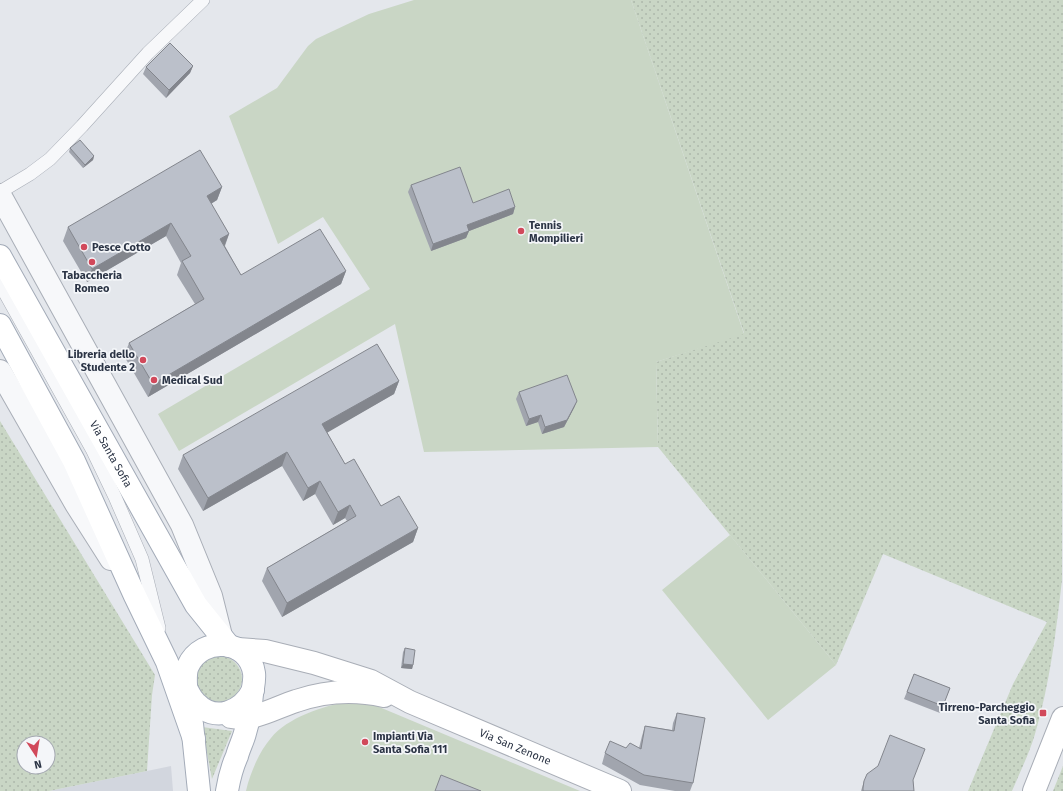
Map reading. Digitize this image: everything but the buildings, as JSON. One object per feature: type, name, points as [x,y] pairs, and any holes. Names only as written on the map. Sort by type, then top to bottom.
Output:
[{"type":"main road","name":"Via Santa Sofia","points":[[0,256],[196,605],[230,644]]},
{"type":"main road","points":[[0,325],[74,462],[167,662],[194,739]]},
{"type":"main road","points":[[227,791],[236,757],[247,726],[254,681],[254,672],[251,663],[230,644]]},
{"type":"main road","points":[[199,791],[186,676],[188,666],[193,658],[200,651],[209,646],[230,644],[314,663],[371,681],[410,702]]},
{"type":"main road","points":[[167,662],[196,704],[208,711],[233,718],[247,726],[258,722],[273,711],[294,701],[331,692],[350,691],[372,693],[410,702]]},
{"type":"main road","points":[[215,713],[234,711],[242,705],[253,690]]},
{"type":"main road","name":"Via San Zenone","points":[[410,702],[620,791]]},
{"type":"main road","points":[[1034,791],[1063,718]]},
{"type":"street","points":[[0,195],[182,525],[230,644]]},
{"type":"street","points":[[0,371],[76,504],[135,596]]},
{"type":"lane","points":[[0,192],[30,174],[50,159],[82,126],[148,52],[204,0]]},
{"type":"lane","points":[[0,284],[92,449],[115,496],[142,559],[167,662]]},
{"type":"shaded area","points":[[171,766],[173,791],[49,791],[147,771]]},
{"type":"green space","name":"Tennis Mompilieri","points":[[414,0],[631,0],[744,334],[656,362],[658,447],[424,452],[395,324],[179,451],[158,414],[370,289],[323,217],[278,244],[229,116],[277,88],[308,46],[316,39],[369,14]]},
{"type":"green space","points":[[631,0],[1063,0],[1062,580],[1052,657],[1045,696],[1030,749],[1012,791],[968,791],[1013,684],[1047,622],[883,554],[836,665],[658,447],[656,362],[744,333]]},
{"type":"green space","points":[[0,421],[155,675],[152,695],[147,771],[49,791],[0,791]]},
{"type":"green space","points":[[730,535],[836,665],[768,720],[662,590]]},
{"type":"green space","points":[[219,656],[232,660],[238,666],[242,679],[238,692],[232,698],[219,702],[206,698],[200,692],[196,679],[200,666],[206,660]]},
{"type":"green space","name":"Impianti Via Santa Sofia 111","points":[[349,702],[372,704],[580,791],[246,791],[250,776],[259,755],[271,738],[286,724],[318,709]]},
{"type":"green space","points":[[202,727],[232,731],[212,779]]},
{"type":"green space","points":[[1063,766],[1063,791],[1053,791]]},
{"type":"place","name":"Tennis Mompilieri","points":[[521,231]]},
{"type":"place","name":"Pesce Cotto","points":[[84,247]]},
{"type":"place","name":"Tabaccheria Romeo","points":[[92,262]]},
{"type":"place","name":"Libreria dello Studente 2","points":[[143,360]]},
{"type":"place","name":"Medical Sud","points":[[154,380]]},
{"type":"place","name":"Tirreno-Parcheggio Santa Sofia","points":[[1043,713]]},
{"type":"place","name":"Impianti Via Santa Sofia 111","points":[[365,742]]}]
